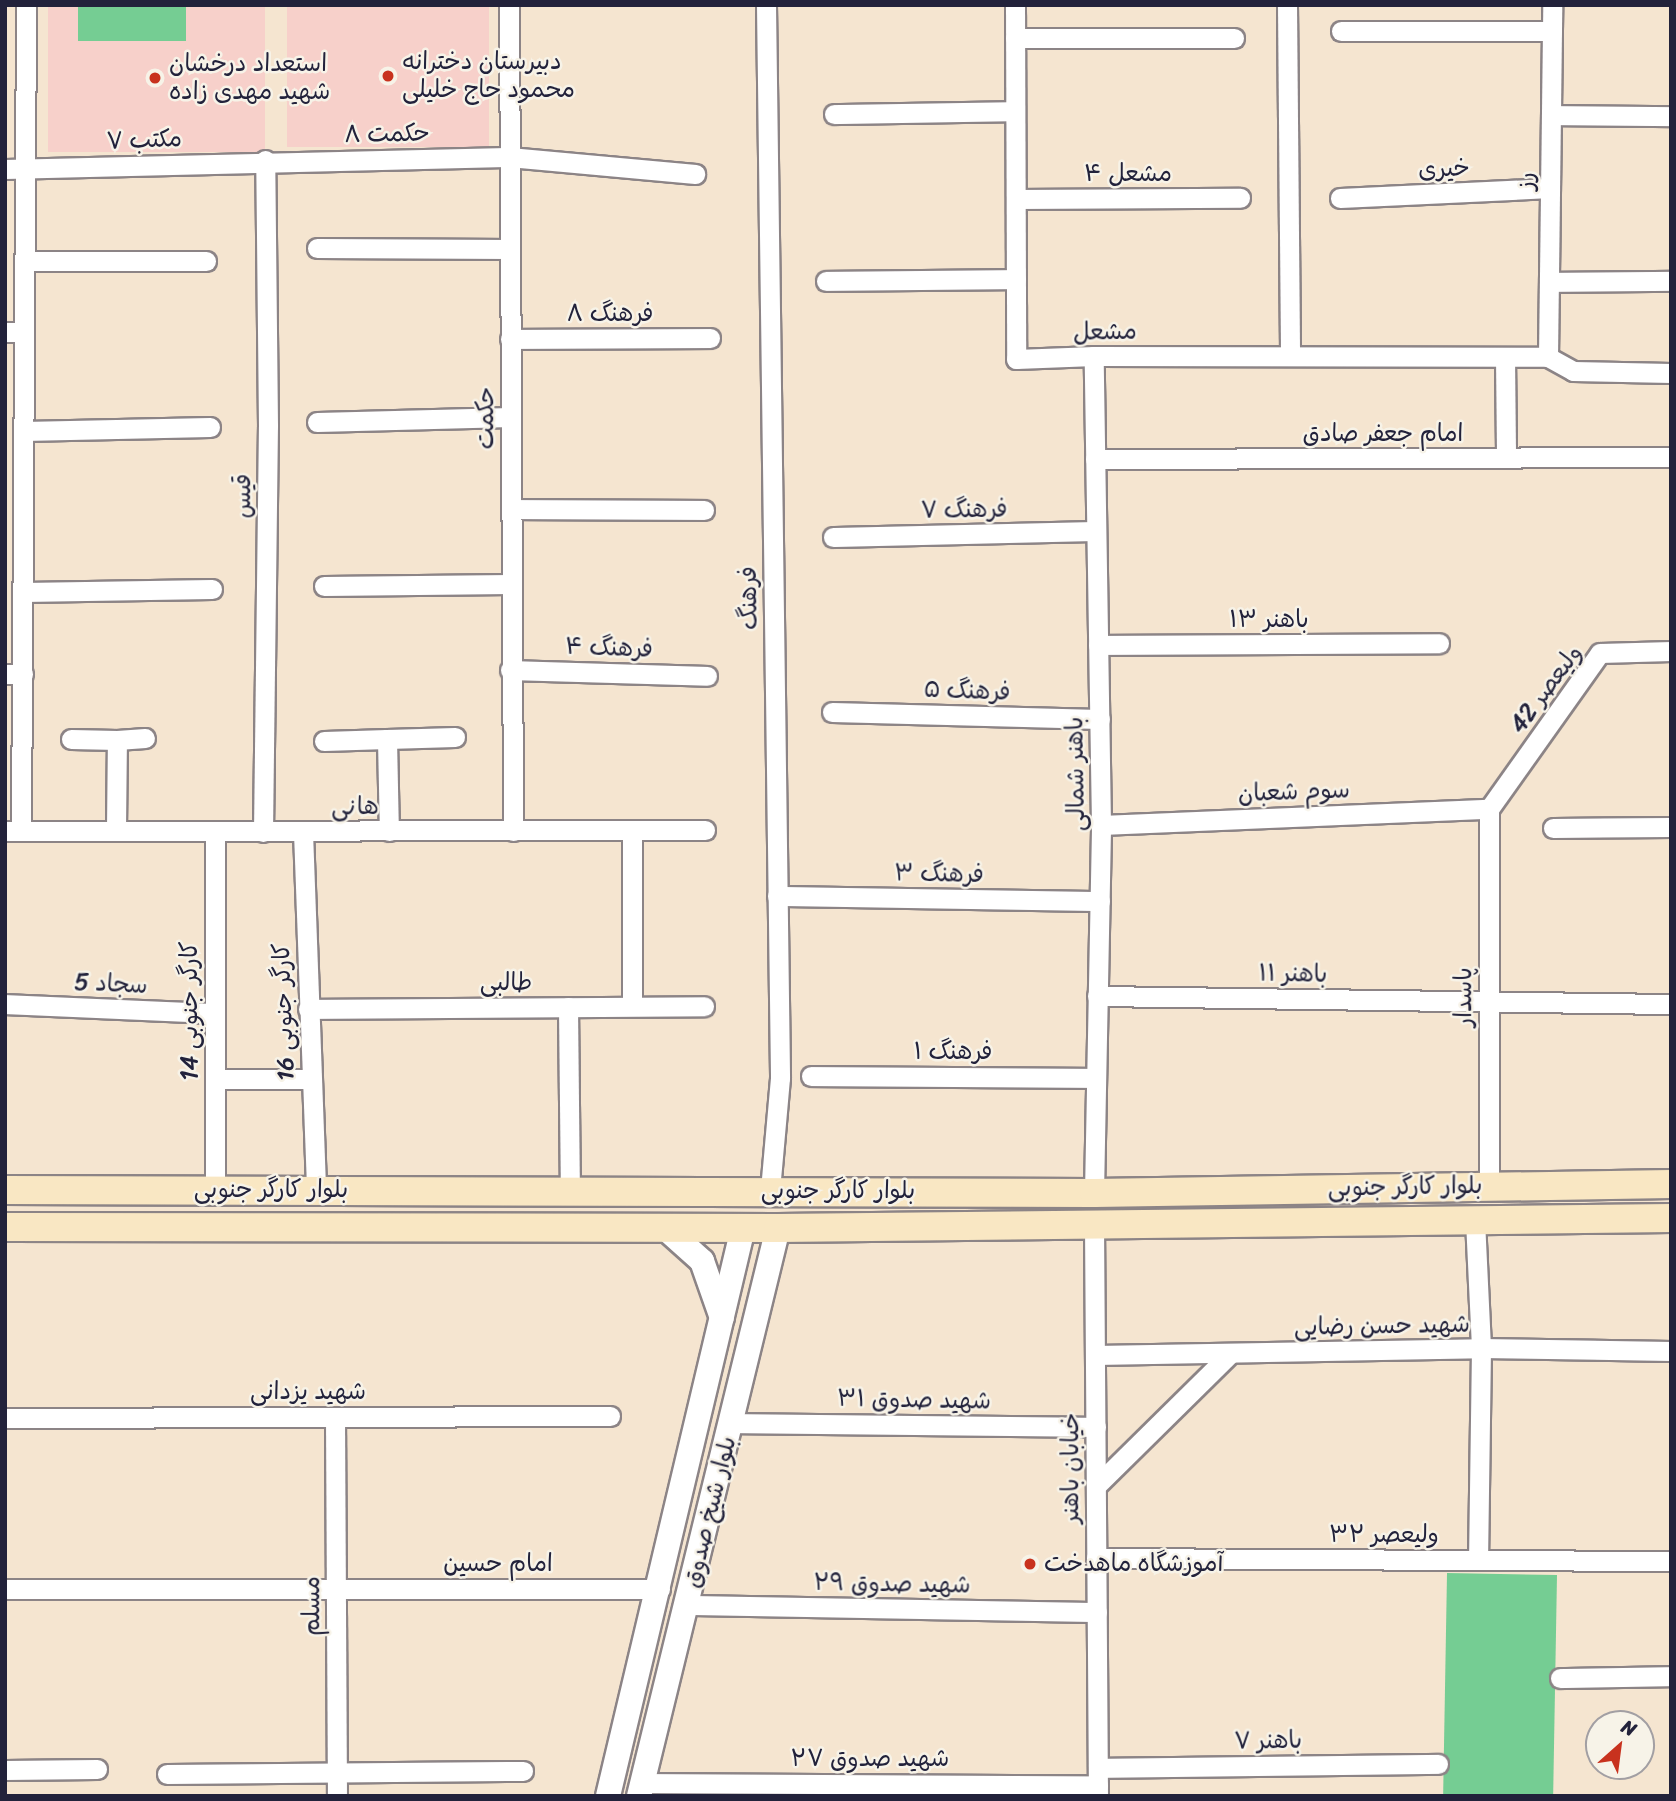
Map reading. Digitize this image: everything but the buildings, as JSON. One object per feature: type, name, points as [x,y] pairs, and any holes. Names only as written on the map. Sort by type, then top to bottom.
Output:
[{"type":"main road","name":"بلوار کارگر جنوبی","points":[[5,1190],[770,1190],[1094,1193],[1671,1184]]},
{"type":"main road","points":[[743,1228],[770,1190]]},
{"type":"main road","points":[[770,1190],[778,1228]]},
{"type":"main road","points":[[1140,1223],[1132,1214],[1134,1205],[1146,1192]]},
{"type":"main road","points":[[1094,1193],[1094,1223]]},
{"type":"main road","name":"بلوار کارگر جنوبی","points":[[5,1227],[778,1228],[1671,1218]]},
{"type":"street","points":[[13,831],[14,674],[23,592],[14,504],[23,431],[14,332],[24,261],[15,169],[26,5]]},
{"type":"street","name":"حکمت","points":[[509,5],[512,584],[510,670],[513,831]]},
{"type":"street","name":"فرهنگ","points":[[766,5],[780,1078],[770,1190]]},
{"type":"street","name":"مشعل","points":[[1015,5],[1016,359],[1094,356],[1548,357]]},
{"type":"street","points":[[1287,5],[1290,356]]},
{"type":"street","name":"رز","points":[[1548,357],[1552,5]]},
{"type":"street","points":[[1341,32],[1552,31]]},
{"type":"street","points":[[1015,38],[1234,38]]},
{"type":"street","points":[[834,114],[1015,111]]},
{"type":"street","points":[[1551,115],[1671,116]]},
{"type":"street","name":"حکمت ۸","points":[[265,160],[509,157],[695,174]]},
{"type":"street","name":"مکتب ۷","points":[[15,169],[265,160]]},
{"type":"street","name":"قیس","points":[[263,832],[268,439],[265,160]]},
{"type":"street","name":"خیری","points":[[1340,198],[1550,188]]},
{"type":"street","name":"مشعل ۴","points":[[1016,199],[1240,198]]},
{"type":"street","points":[[317,248],[510,249]]},
{"type":"street","points":[[24,261],[206,261]]},
{"type":"street","points":[[826,281],[1016,279]]},
{"type":"street","points":[[1549,282],[1671,281]]},
{"type":"street","name":"فرهنگ ۸","points":[[510,339],[710,338]]},
{"type":"street","name":"باهنر شمالی","points":[[1094,356],[1101,825],[1094,1193]]},
{"type":"street","points":[[1505,357],[1506,458]]},
{"type":"street","points":[[1548,357],[1573,371],[1671,373]]},
{"type":"street","points":[[317,422],[511,417]]},
{"type":"street","points":[[23,431],[210,427]]},
{"type":"street","name":"امام جعفر صادق","points":[[1095,459],[1671,457]]},
{"type":"street","points":[[511,509],[704,510]]},
{"type":"street","name":"فرهنگ ۷","points":[[833,537],[1096,531]]},
{"type":"street","points":[[324,586],[512,584]]},
{"type":"street","points":[[23,592],[212,589]]},
{"type":"street","name":"باهنر ۱۳","points":[[1098,645],[1439,643]]},
{"type":"street","name":"ولیعصر 42","points":[[1489,809],[1600,653],[1671,651]]},
{"type":"street","name":"فرهنگ ۴","points":[[510,670],[707,676]]},
{"type":"street","name":"فرهنگ ۵","points":[[832,712],[1100,719]]},
{"type":"street","points":[[324,741],[455,737]]},
{"type":"street","points":[[71,739],[145,738]]},
{"type":"street","points":[[387,739],[389,831]]},
{"type":"street","points":[[116,829],[117,740]]},
{"type":"street","name":"سوم شعبان","points":[[1101,825],[1489,809]]},
{"type":"street","name":"پاسدار","points":[[1489,809],[1489,1185]]},
{"type":"street","points":[[1553,828],[1671,828]]},
{"type":"street","name":"هانی","points":[[13,831],[705,830]]},
{"type":"street","name":"کارگر جنوبی 14","points":[[215,831],[215,1190]]},
{"type":"street","points":[[632,831],[632,1006]]},
{"type":"street","name":"کارگر جنوبی 16","points":[[303,832],[316,1190]]},
{"type":"street","name":"فرهنگ ۳","points":[[777,896],[1100,901]]},
{"type":"street","name":"باهنر ۱۱","points":[[1097,996],[1671,1004]]},
{"type":"street","name":"سجاد 5","points":[[5,1003],[214,1013]]},
{"type":"street","name":"طالبی","points":[[308,1009],[704,1006]]},
{"type":"street","points":[[568,1007],[570,1190]]},
{"type":"street","name":"فرهنگ ۱","points":[[811,1076],[1096,1078]]},
{"type":"street","points":[[215,1079],[311,1079]]},
{"type":"street","points":[[1475,1220],[1481,1348],[1478,1560]]},
{"type":"street","name":"خیابان باهنر","points":[[1094,1223],[1098,1783]]},
{"type":"street","points":[[664,1227],[702,1261],[723,1319]]},
{"type":"street","name":"بلوار شیخ صدوق","points":[[608,1796],[660,1589],[743,1228]]},
{"type":"street","name":"بلوار شیخ صدوق","points":[[641,1789],[778,1228]]},
{"type":"street","name":"شهید حسن رضایی","points":[[1095,1355],[1481,1348],[1671,1350]]},
{"type":"street","points":[[1097,1485],[1230,1354]]},
{"type":"street","name":"مسلم","points":[[335,1416],[337,1796]]},
{"type":"street","name":"شهید یزدانی","points":[[5,1418],[610,1416]]},
{"type":"street","name":"شهید صدوق ۳۱","points":[[732,1423],[1096,1427]]},
{"type":"street","name":"ولیعصر ۳۲","points":[[1096,1558],[1671,1562]]},
{"type":"street","name":"امام حسین","points":[[5,1589],[660,1589]]},
{"type":"street","name":"شهید صدوق ۲۹","points":[[687,1605],[1097,1612]]},
{"type":"street","points":[[1559,1678],[1671,1676]]},
{"type":"street","name":"باهنر ۷","points":[[1098,1783],[1438,1764]]},
{"type":"street","points":[[5,1770],[97,1769]]},
{"type":"street","points":[[167,1774],[337,1776],[523,1771]]},
{"type":"street","name":"شهید صدوق ۲۷","points":[[641,1789],[1098,1783]]},
{"type":"shaded area","name":"استعداد درخشان شهید مهدی زاده","points":[[48,5],[265,5],[265,152],[48,152]]},
{"type":"shaded area","name":"دبيرستان دخترانه محمود حاج خلیلی","points":[[287,5],[489,5],[489,147],[287,147]]},
{"type":"green space","points":[[78,5],[186,5],[186,41],[78,41]]},
{"type":"green space","points":[[1447,1573],[1557,1575],[1553,1796],[1443,1794]]},
{"type":"place","name":"دبيرستان دخترانه محمود حاج خلیلی","points":[[388,76]]},
{"type":"place","name":"استعداد درخشان شهید مهدی زاده","points":[[155,78]]},
{"type":"place","name":"آموزشگاه ماهدخت","points":[[1030,1564]]}]
